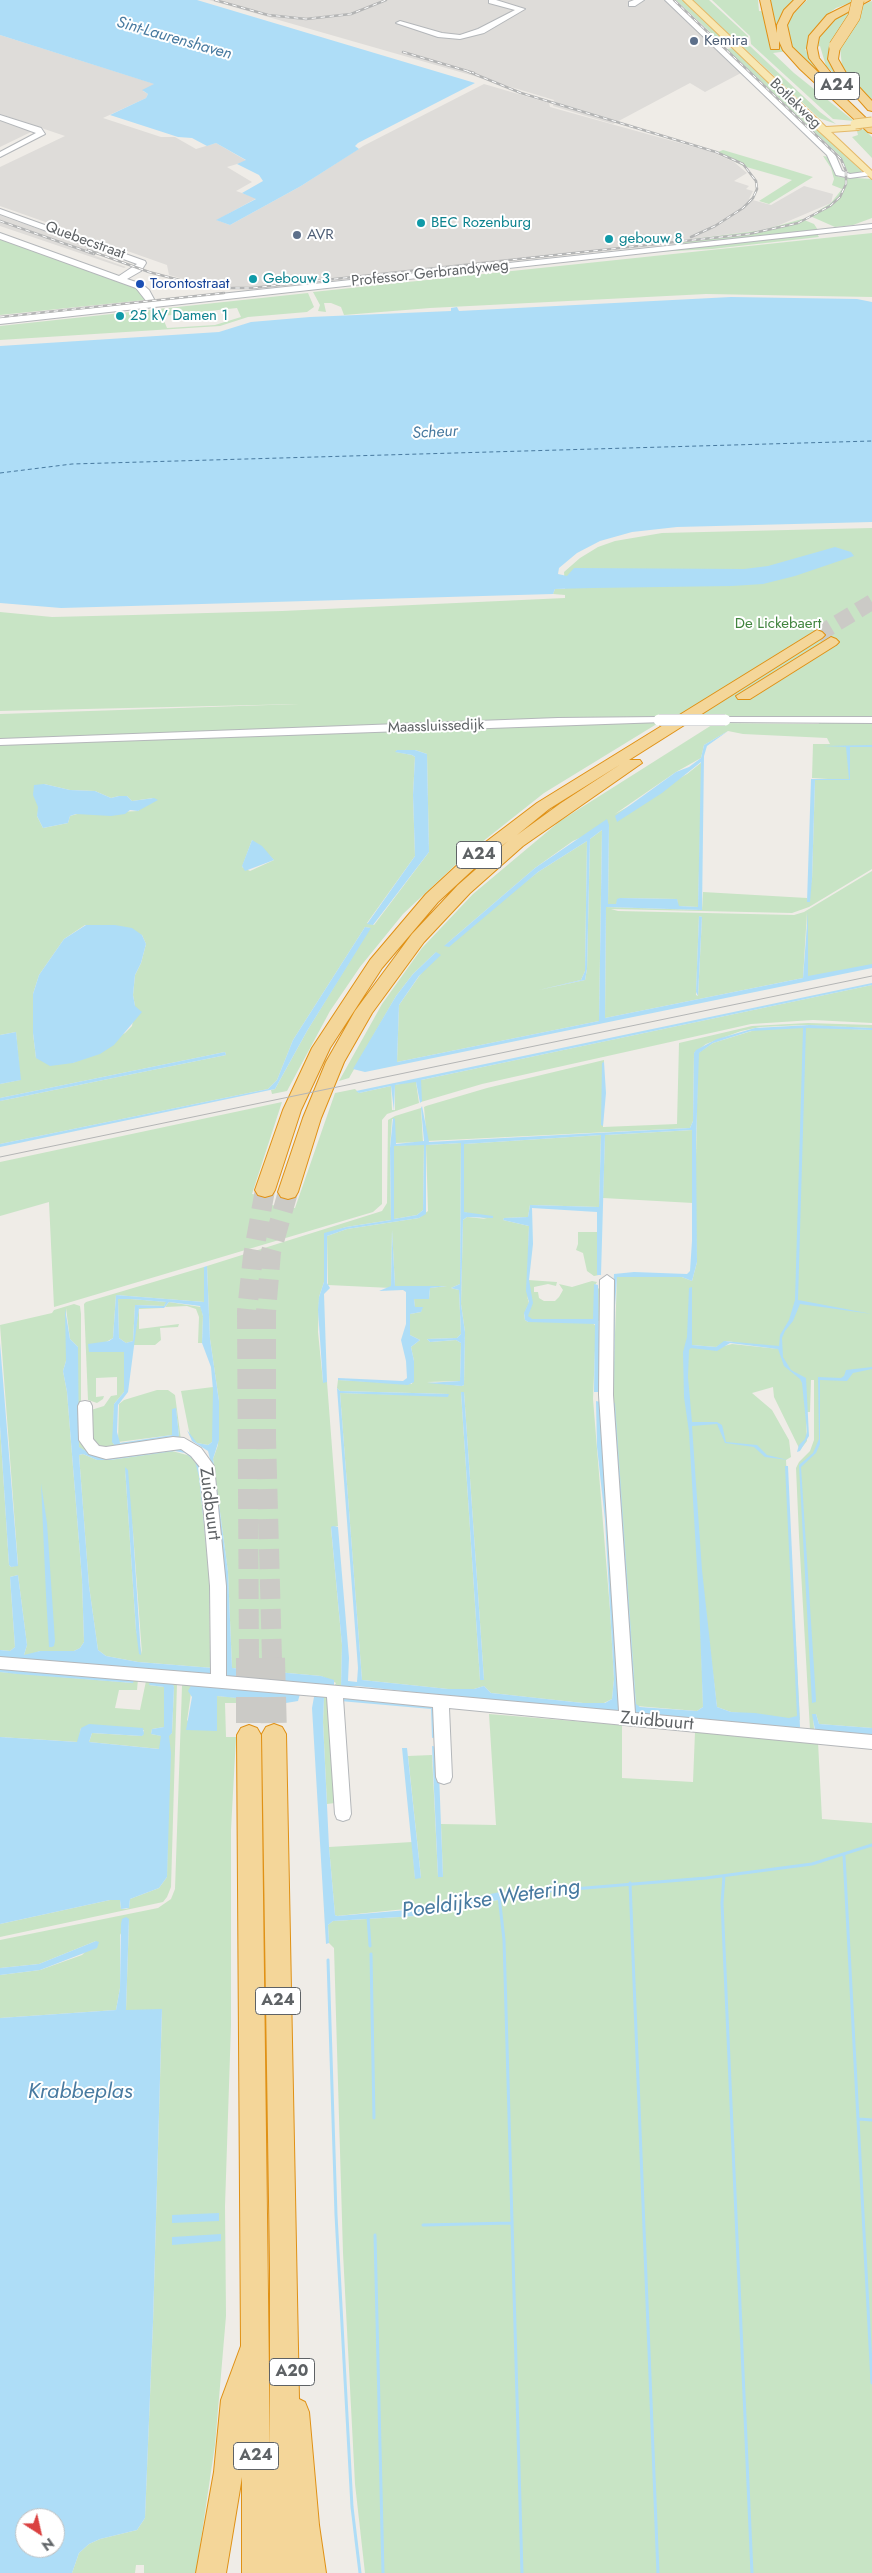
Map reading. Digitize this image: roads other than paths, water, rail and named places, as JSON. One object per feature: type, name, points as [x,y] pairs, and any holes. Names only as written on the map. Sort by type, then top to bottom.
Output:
[{"type":"highway","points":[[765,0],[773,43],[784,52],[795,71],[856,122]]},
{"type":"highway","points":[[784,52],[782,31],[788,12],[800,0]]},
{"type":"highway","name":"A24","points":[[858,0],[854,17],[835,46],[833,58],[841,74],[872,108]]},
{"type":"highway","name":"A24","points":[[865,0],[838,12],[819,28],[813,40],[812,48],[820,68],[872,117]]},
{"type":"highway","name":"A24","points":[[856,122],[872,130]]},
{"type":"highway","name":"A24","points":[[265,1190],[292,1110],[321,1048],[376,964],[432,898],[480,854],[543,806],[824,638],[567,806],[517,842],[464,889],[418,938],[382,985],[355,1026],[331,1071],[312,1118],[288,1192]]},
{"type":"highway","name":"A24","points":[[257,2573],[254,2339],[261,1735],[284,2268],[285,2573]]},
{"type":"highway","name":"A20","points":[[284,2268],[304,2525],[311,2573]]},
{"type":"highway","name":"A24","points":[[212,2573],[225,2492],[235,2400],[254,2339]]},
{"type":"main road","name":"Botlekweg","points":[[687,0],[719,30],[741,46],[871,173]]},
{"type":"main road","points":[[827,130],[856,122],[872,123]]},
{"type":"street","points":[[632,4],[640,0]]},
{"type":"street","points":[[669,0],[831,154],[839,173],[850,176],[871,173]]},
{"type":"street","points":[[400,24],[441,35],[460,37],[481,31],[521,9],[492,1]]},
{"type":"street","points":[[721,62],[732,60]]},
{"type":"street","points":[[0,118],[41,132],[37,137],[0,155]]},
{"type":"street","name":"Quebecstraat","points":[[0,210],[142,262],[139,268],[120,279]]},
{"type":"street","name":"Professor Gerbrandyweg","points":[[830,231],[858,225],[872,219]]},
{"type":"street","name":"Professor Gerbrandyweg","points":[[0,321],[872,226]]},
{"type":"street","points":[[0,236],[144,289],[153,305]]},
{"type":"street","name":"Maassluissedijk","points":[[0,742],[558,721],[872,720]]},
{"type":"street","points":[[607,1280],[606,1395],[627,1720]]},
{"type":"street","name":"Zuidbuurt","points":[[85,1406],[86,1440],[94,1450],[106,1453],[173,1443],[184,1444],[196,1452],[207,1466],[218,1586],[220,1657],[218,1682]]},
{"type":"street","name":"Zuidbuurt","points":[[0,1663],[872,1742]]},
{"type":"street","points":[[335,1692],[343,1814]]},
{"type":"street","points":[[442,1702],[444,1777]]},
{"type":"water","name":"Sint-Laurenshaven","points":[[0,0],[197,0],[475,83],[358,143],[355,146],[359,149],[301,186],[230,225],[216,220],[256,199],[242,193],[263,181],[259,175],[237,164],[246,160],[216,143],[207,146],[192,138],[178,137],[110,115],[146,98],[148,94],[142,90],[154,84],[0,35]]},
{"type":"water","name":"Scheur","points":[[731,297],[857,299],[872,302],[872,522],[677,527],[632,532],[600,541],[577,553],[559,568],[558,574],[567,576],[574,568],[744,569],[768,566],[835,547],[851,552],[854,556],[795,576],[763,584],[732,586],[555,589],[553,594],[61,608],[0,603],[0,346],[219,332],[251,322],[310,317],[451,311],[451,308],[457,307],[459,311]]},
{"type":"water","points":[[728,731],[707,746],[704,756],[702,910],[606,907],[605,1018],[803,978],[808,912],[808,976],[872,964],[872,968],[365,1072],[353,1069],[396,996],[413,974],[436,952],[441,955],[419,976],[399,1005],[397,1062],[599,1021],[602,830],[590,839],[587,969],[585,980],[538,990],[581,980],[585,971],[587,841],[538,872],[449,947],[444,946],[535,868],[607,819],[609,825],[608,904],[616,904],[617,899],[620,898],[677,899],[679,906],[698,907],[701,762],[662,793],[617,822],[615,816],[676,772],[689,767],[701,758],[704,745]]},
{"type":"water","points":[[872,745],[872,747],[850,747],[850,780],[815,780],[812,879],[810,902],[807,902],[811,779],[849,779],[846,747],[823,746]]},
{"type":"water","points":[[397,750],[415,750],[427,754],[429,852],[373,925],[367,924],[415,856],[413,795],[415,757],[395,752]]},
{"type":"water","points":[[44,784],[70,790],[95,791],[111,798],[127,796],[132,801],[154,798],[158,800],[138,811],[130,810],[125,814],[111,816],[76,814],[70,816],[68,823],[43,828],[37,816],[38,807],[33,795],[34,785]]},
{"type":"water","points":[[252,840],[262,846],[274,860],[245,871],[242,866]]},
{"type":"water","points":[[699,916],[702,917],[698,996],[696,992]]},
{"type":"water","points":[[86,925],[115,925],[132,928],[142,935],[146,944],[141,963],[135,975],[133,995],[135,1006],[142,1012],[114,1045],[100,1054],[73,1063],[50,1066],[36,1058],[33,1033],[33,994],[39,975],[64,939]]},
{"type":"water","points":[[365,927],[371,928],[307,1031],[275,1089],[0,1147],[0,1144],[268,1089],[277,1080],[293,1040]]},
{"type":"water","points":[[872,983],[872,985],[421,1080],[422,1101],[420,1103],[416,1082],[395,1085],[394,1111],[391,1086],[359,1093],[356,1091]]},
{"type":"water","points":[[810,1025],[872,1028],[872,1030],[806,1028],[798,1300],[872,1314],[800,1304],[793,1321],[785,1331],[782,1338],[783,1357],[791,1370],[806,1378],[809,1436],[800,1451],[797,1452],[807,1432],[802,1383],[800,1379],[784,1366],[778,1349],[730,1343],[717,1351],[691,1348],[689,1350],[688,1377],[692,1422],[717,1422],[722,1425],[726,1442],[757,1445],[767,1455],[788,1460],[765,1457],[754,1447],[725,1443],[717,1424],[692,1426],[702,1570],[717,1707],[731,1712],[789,1718],[797,1716],[785,1466],[788,1466],[800,1727],[798,1729],[559,1708],[357,1686],[341,1687],[342,1645],[331,1527],[333,1526],[338,1527],[349,1658],[348,1681],[357,1682],[358,1668],[337,1388],[340,1391],[449,1394],[448,1397],[340,1393],[362,1680],[448,1689],[474,1689],[484,1686],[491,1693],[583,1703],[605,1703],[612,1699],[614,1679],[605,1520],[597,1447],[596,1401],[600,1402],[633,1686],[614,1448],[612,1403],[615,1403],[636,1704],[640,1707],[697,1711],[703,1707],[689,1432],[684,1397],[683,1352],[687,1337],[689,1288],[692,1287],[692,1345],[716,1347],[724,1341],[779,1346],[780,1335],[789,1320],[795,1300],[803,1028],[751,1031],[713,1043],[699,1053],[696,1142],[697,1262],[692,1281],[682,1277],[617,1277],[614,1392],[612,1315],[614,1274],[634,1272],[687,1274],[690,1271],[692,1241],[692,1130],[605,1135],[601,1275],[597,1275],[597,1212],[532,1208],[533,1244],[529,1280],[533,1303],[528,1316],[532,1319],[593,1319],[594,1284],[598,1285],[600,1392],[594,1392],[595,1324],[528,1322],[525,1320],[524,1313],[529,1302],[526,1291],[529,1226],[503,1220],[504,1218],[528,1217],[530,1205],[599,1207],[601,1135],[464,1144],[464,1212],[493,1216],[493,1218],[467,1217],[463,1220],[461,1304],[465,1332],[464,1385],[427,1383],[460,1381],[461,1343],[456,1340],[430,1342],[427,1339],[457,1338],[461,1334],[459,1290],[451,1288],[460,1284],[461,1143],[426,1145],[426,1214],[419,1218],[347,1229],[327,1236],[327,1283],[330,1288],[324,1294],[327,1382],[323,1383],[318,1310],[319,1297],[324,1282],[324,1233],[346,1227],[391,1220],[390,1148],[393,1118],[395,1119],[396,1144],[424,1141],[422,1106],[429,1142],[690,1128],[693,1121],[694,1053],[696,1050],[717,1039],[755,1028]],"holes":[[[424,1145],[423,1210],[417,1215],[394,1219],[394,1146]]]},
{"type":"water","points":[[16,1032],[21,1080],[0,1084],[0,1035]]},
{"type":"water","points":[[225,1052],[226,1055],[0,1101],[0,1098]]},
{"type":"water","points":[[604,1062],[606,1093],[603,1126],[601,1125],[602,1063]]},
{"type":"water","points":[[392,1230],[395,1286],[447,1286],[430,1288],[429,1299],[414,1299],[415,1307],[423,1307],[421,1312],[410,1314],[410,1335],[420,1340],[411,1347],[414,1361],[414,1382],[408,1385],[338,1380],[338,1378],[403,1381],[407,1378],[406,1361],[401,1340],[406,1324],[406,1292],[403,1290],[379,1291],[391,1286]]},
{"type":"water","points":[[207,1266],[210,1339],[219,1401],[219,1440],[213,1459],[228,1572],[232,1668],[321,1676],[334,1680],[334,1686],[226,1676],[211,1463],[208,1451],[192,1441],[187,1430],[197,1443],[208,1445],[212,1442],[213,1390],[211,1367],[202,1343],[203,1316],[200,1306],[169,1302],[164,1308],[139,1308],[128,1392],[118,1405],[117,1432],[120,1443],[172,1435],[172,1409],[176,1408],[179,1436],[177,1438],[115,1446],[112,1442],[114,1404],[124,1392],[124,1352],[89,1352],[88,1344],[109,1341],[113,1338],[116,1295],[204,1302],[204,1267]],"holes":[[[118,1299],[166,1302],[164,1306],[135,1305],[133,1341],[126,1343],[119,1338]]]},
{"type":"water","points":[[65,1308],[70,1339],[78,1347],[79,1447],[91,1454],[169,1448],[186,1449],[201,1464],[211,1550],[211,1657],[209,1573],[199,1477],[195,1461],[185,1453],[175,1451],[110,1460],[97,1460],[83,1454],[79,1455],[89,1586],[98,1650],[106,1656],[138,1662],[213,1668],[212,1676],[0,1660],[0,1650],[10,1651],[15,1647],[10,1577],[18,1575],[27,1645],[24,1655],[40,1651],[74,1651],[80,1648],[84,1642],[82,1579],[67,1392],[63,1371],[66,1361]]},
{"type":"water","points":[[0,1343],[18,1566],[11,1567],[9,1565],[0,1426]]},
{"type":"water","points":[[872,1367],[872,1369],[853,1373],[847,1381],[820,1380],[820,1444],[816,1453],[801,1467],[816,1699],[816,1702],[812,1703],[799,1465],[813,1453],[819,1439],[818,1377],[841,1378],[846,1370]]},
{"type":"water","points":[[461,1392],[464,1392],[484,1680],[480,1680]]},
{"type":"water","points":[[125,1467],[128,1470],[141,1655],[139,1654],[136,1630]]},
{"type":"water","points":[[41,1483],[47,1523],[55,1641],[52,1647],[49,1647]]},
{"type":"water","points":[[0,1669],[134,1680],[133,1683],[17,1674],[0,1672]]},
{"type":"water","points":[[150,1682],[173,1684],[174,1687],[172,1733],[169,1736],[171,1753],[167,1877],[159,1888],[130,1899],[129,1908],[121,1909],[120,1900],[110,1900],[0,1924],[0,1737],[77,1742],[81,1728],[89,1724],[143,1728],[144,1734],[142,1736],[92,1733],[89,1742],[159,1749],[161,1736],[151,1734],[152,1729],[164,1727],[164,1687],[149,1685]]},
{"type":"water","points":[[192,1684],[300,1694],[298,1701],[286,1703],[217,1696],[217,1731],[186,1730],[192,1697],[188,1691]]},
{"type":"water","points":[[314,1697],[324,1697],[323,1722],[329,1847],[335,1915],[419,1909],[500,1892],[502,1892],[503,1899],[416,1916],[333,1921],[328,1925],[329,1943],[326,1944],[312,1708]]},
{"type":"water","points":[[340,1697],[437,1707],[437,1737],[432,1738],[431,1709],[340,1701]]},
{"type":"water","points":[[812,1714],[816,1714],[819,1724],[872,1728],[872,1736],[815,1730]]},
{"type":"water","points":[[432,1746],[438,1747],[443,1877],[438,1877]]},
{"type":"water","points":[[402,1748],[407,1748],[421,1878],[415,1879]]},
{"type":"water","name":"Krabbeplas","points":[[126,1917],[129,1919],[126,2010],[162,2009],[145,2518],[137,2530],[100,2539],[89,2544],[79,2553],[72,2573],[0,2573],[0,2018],[116,2010],[120,1988],[122,1919]]},
{"type":"water","points":[[96,1941],[99,1942],[97,1948],[40,1970],[0,1975],[0,1968],[39,1964]]},
{"type":"water","points":[[219,2213],[219,2221],[172,2223],[172,2215]]},
{"type":"water","points":[[221,2234],[221,2241],[172,2245],[172,2237]]},
{"type":"waterway","name":"Poeldijkse Wetering","points":[[630,1884],[706,1878],[812,1864],[872,1845]]},
{"type":"waterway","points":[[844,1856],[872,2383]]},
{"type":"waterway","points":[[724,1876],[722,1903],[752,2573]]},
{"type":"waterway","name":"Poeldijkse Wetering","points":[[501,1895],[630,1884]]},
{"type":"waterway","points":[[630,1884],[658,2573]]},
{"type":"waterway","points":[[499,1896],[504,1940],[522,2573]]},
{"type":"waterway","points":[[368,1917],[370,1946]]},
{"type":"waterway","points":[[371,1954],[374,2118]]},
{"type":"waterway","points":[[328,1960],[336,2215],[352,2507],[360,2573]]},
{"type":"waterway","points":[[859,2119],[872,2120]]},
{"type":"waterway","points":[[423,2225],[512,2223]]},
{"type":"waterway","points":[[375,2235],[383,2573]]},
{"type":"tunnel","points":[[817,635],[872,602]]},
{"type":"tunnel","points":[[249,1659],[247,1311],[253,1256],[265,1190]]},
{"type":"tunnel","points":[[272,1659],[266,1439],[266,1312],[271,1252],[288,1192]]},
{"type":"tunnel","points":[[272,1658],[274,1734]]},
{"type":"tunnel","points":[[249,1659],[249,1735]]},
{"type":"tram line","points":[[0,1157],[872,976]]},
{"type":"railway","points":[[215,0],[268,15],[306,19],[351,14],[386,0]]},
{"type":"railway","points":[[88,250],[149,272],[191,283],[221,288],[252,288],[749,234],[798,223],[830,206],[840,197],[846,184],[846,171],[841,159],[674,0]]},
{"type":"railway","points":[[403,52],[474,73]]},
{"type":"railway","points":[[467,71],[521,93],[716,152],[743,164],[756,181],[757,189],[753,198],[743,208],[715,226],[691,237]]},
{"type":"railway","points":[[0,221],[94,254]]},
{"type":"railway","points":[[0,317],[224,293]]},
{"type":"place","name":"Kemira","points":[[694,41]]},
{"type":"place","name":"BEC Rozenburg","points":[[421,223]]},
{"type":"place","name":"AVR","points":[[297,235]]},
{"type":"place","name":"gebouw 8","points":[[609,239]]},
{"type":"place","name":"Gebouw 3","points":[[253,279]]},
{"type":"place","name":"Torontostraat","points":[[140,284]]},
{"type":"place","name":"25 kV Damen 1","points":[[120,316]]},
{"type":"park label","name":"De Lickebaert","points":[[778,624]]}]
